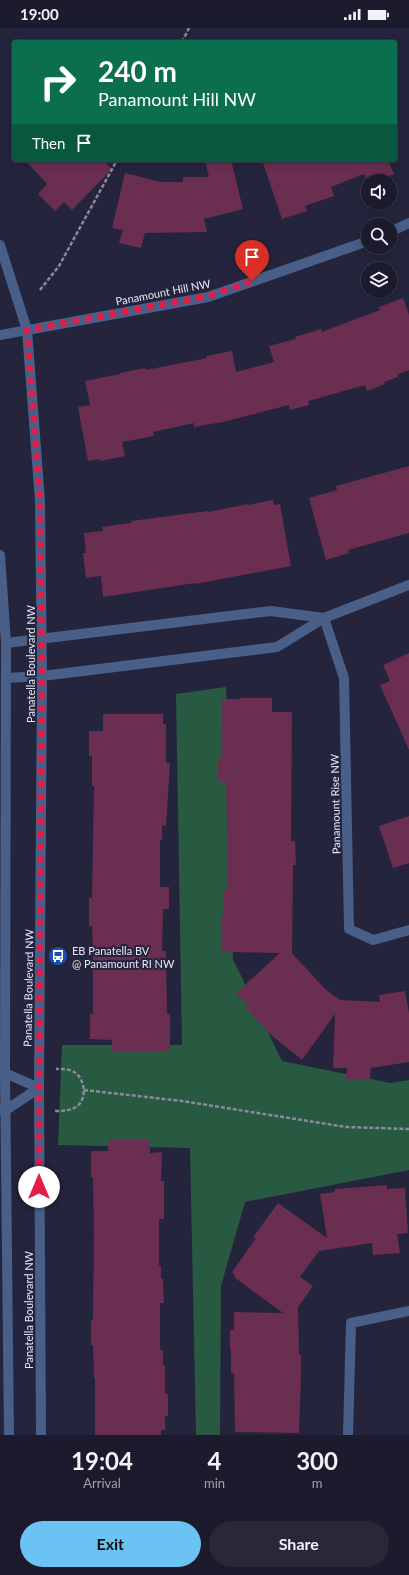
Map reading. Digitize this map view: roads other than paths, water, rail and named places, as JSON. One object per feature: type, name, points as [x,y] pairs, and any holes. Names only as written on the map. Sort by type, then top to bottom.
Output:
[{"type":"street","points":[[397,229],[409,223]]},
{"type":"street","name":"Panamount Hill NW","points":[[0,335],[208,296],[361,243]]},
{"type":"street","name":"Panatella Boulevard NW","points":[[0,245],[27,330],[40,501],[42,637],[39,1069],[41,1435]]},
{"type":"street","name":"Panatella Boulevard NW","points":[[0,555],[6,643],[3,1110],[9,1435]]},
{"type":"street","points":[[6,678],[42,676],[277,647],[324,618],[409,585]]},
{"type":"street","points":[[6,643],[42,637],[271,611],[324,618]]},
{"type":"street","name":"Panamount Rise NW","points":[[324,618],[344,678],[349,929],[372,940],[409,930]]},
{"type":"street","points":[[3,1072],[39,1088]]},
{"type":"street","points":[[3,1110],[39,1088]]},
{"type":"street","points":[[348,1435],[352,1322],[409,1311]]},
{"type":"place","name":"EB Panatella BV @ Panamount RI NW","points":[[58,956]]}]
